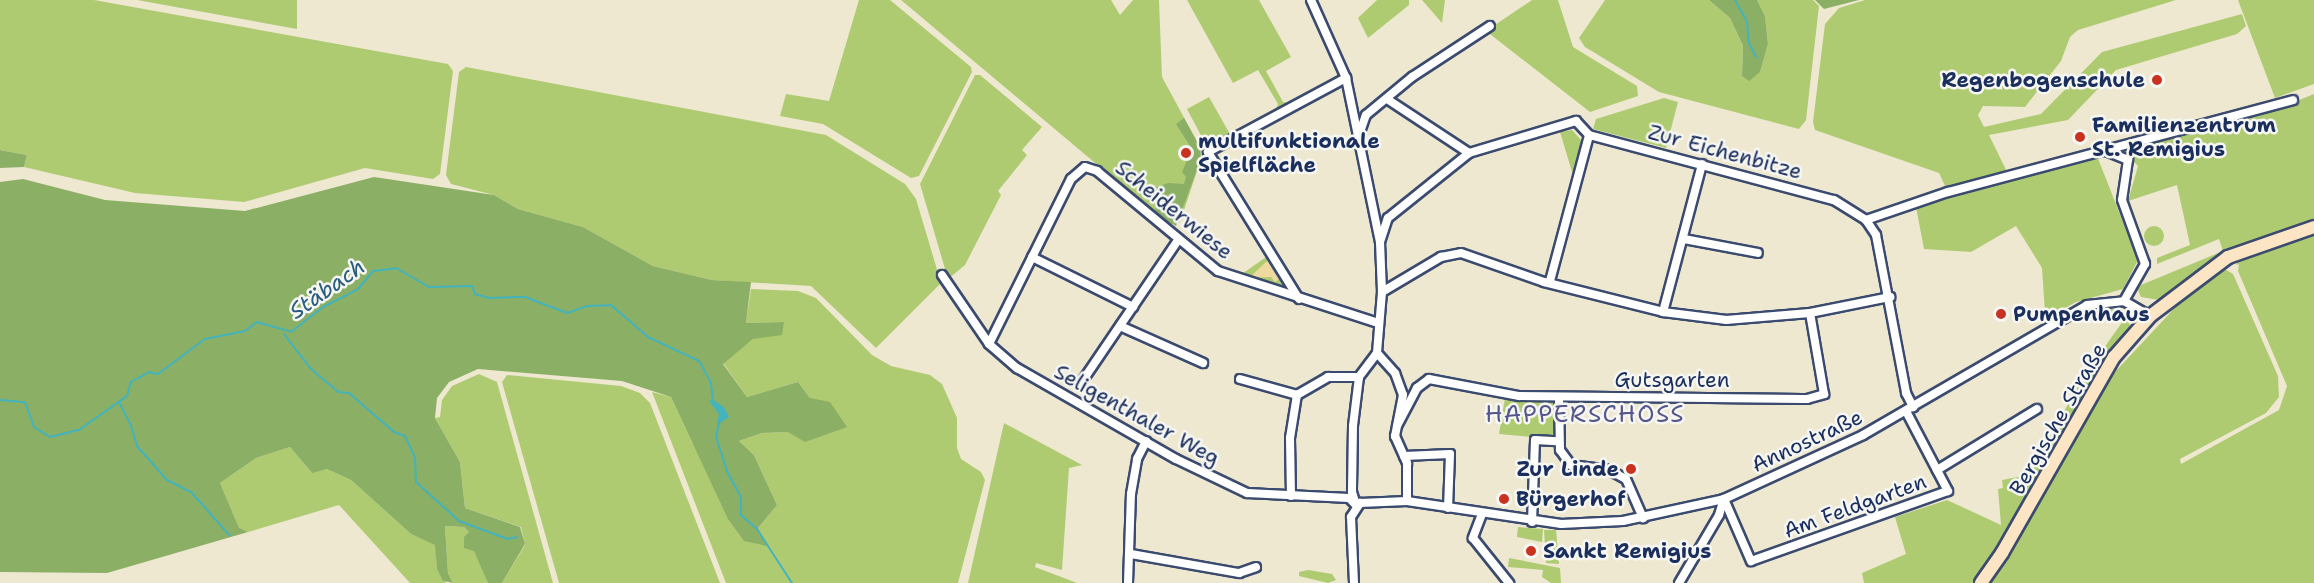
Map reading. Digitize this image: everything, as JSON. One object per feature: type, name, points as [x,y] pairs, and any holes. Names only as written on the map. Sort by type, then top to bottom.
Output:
[{"type":"main road","name":"Bergische Straße","points":[[1981,583],[2023,518],[2114,357],[2150,316],[2228,257],[2314,227]]},
{"type":"street","points":[[1311,0],[1346,78],[1380,242],[1382,292],[1377,353],[1359,377],[1353,426],[1352,492],[1356,506],[1351,517],[1354,583]]},
{"type":"street","points":[[1359,136],[1366,115],[1490,26]]},
{"type":"street","points":[[1299,298],[1208,152],[1346,78]]},
{"type":"street","points":[[1387,99],[1469,153]]},
{"type":"street","points":[[1910,409],[1890,297],[1876,235],[1866,220],[1948,192],[2294,100]]},
{"type":"street","points":[[1380,242],[1388,218],[1469,153],[1576,121],[1589,135],[1550,281]]},
{"type":"street","name":"Zur Eichenbitze","points":[[1589,135],[1834,201],[1866,220]]},
{"type":"street","points":[[2104,150],[2128,160],[2122,200],[2145,264],[2124,302],[2150,316]]},
{"type":"street","points":[[1663,312],[1702,164]]},
{"type":"street","name":"Scheiderwiese","points":[[1032,257],[1071,179],[1085,167],[1097,171],[1218,271],[1378,324]]},
{"type":"street","points":[[1684,238],[1758,253]]},
{"type":"street","points":[[1081,383],[1179,239]]},
{"type":"street","points":[[1382,292],[1441,257],[1461,253],[1550,281],[1663,312],[1726,320],[1810,313],[1890,297]]},
{"type":"street","points":[[989,344],[1032,257],[1133,307]]},
{"type":"street","name":"Seligenthaler Weg","points":[[942,276],[989,344],[1017,368],[1146,441],[1247,493],[1349,498],[1356,506]]},
{"type":"street","name":"Annostraße","points":[[1356,506],[1366,502],[1407,501],[1532,522],[1561,524],[1642,518],[1724,499],[1838,448],[2087,306],[2108,300],[2124,302]]},
{"type":"street","name":"Gutsgarten","points":[[1397,426],[1417,387],[1429,379],[1519,396],[1807,399],[1824,394],[1810,313]]},
{"type":"street","points":[[1120,326],[1203,363]]},
{"type":"street","points":[[1377,353],[1401,385],[1403,395],[1395,436],[1404,456],[1407,501]]},
{"type":"street","points":[[1240,379],[1297,395],[1328,376],[1359,377]]},
{"type":"street","points":[[1291,496],[1290,438],[1297,395]]},
{"type":"street","points":[[1559,398],[1557,441],[1571,465],[1609,470],[1626,479],[1642,518]]},
{"type":"street","name":"Am Feldgarten","points":[[1724,499],[1750,561],[1948,491],[1910,409]]},
{"type":"street","name":"Am Feldgarten","points":[[1937,470],[2037,409]]},
{"type":"street","points":[[1532,522],[1535,440],[1557,441]]},
{"type":"street","points":[[1128,583],[1131,554],[1131,494],[1137,459],[1146,441]]},
{"type":"street","points":[[1404,456],[1450,454],[1448,508]]},
{"type":"street","points":[[1679,583],[1719,515],[1724,499]]},
{"type":"street","points":[[1482,514],[1473,538],[1509,583]]},
{"type":"street","points":[[1131,554],[1239,573],[1256,567]]},
{"type":"green space","points":[[0,0],[94,0],[448,64],[453,71],[440,174],[433,179],[365,168],[244,202],[135,193],[24,167],[27,155],[0,150]]},
{"type":"green space","points":[[137,0],[297,0],[297,29]]},
{"type":"green space","points":[[859,0],[890,0],[971,67],[972,72],[919,176],[911,178],[823,124],[780,116],[786,94],[829,101]]},
{"type":"green space","points":[[901,0],[1111,0],[1120,15],[1133,0],[1159,0],[1162,77],[1200,147],[1201,159],[1180,222],[1169,225]]},
{"type":"green space","points":[[1187,0],[1259,0],[1291,57],[1266,71],[1283,102],[1288,103],[1276,109],[1278,104],[1258,70],[1233,83]]},
{"type":"green space","points":[[1377,0],[1409,0],[1409,5],[1368,38],[1358,18]]},
{"type":"green space","points":[[1422,0],[1445,0],[1442,23]]},
{"type":"green space","points":[[1532,0],[1558,0],[1573,47],[1637,86],[1638,96],[1590,112],[1486,31]]},
{"type":"green space","points":[[1605,0],[1709,0],[1730,18],[1743,46],[1742,76],[1760,72],[1768,44],[1765,16],[1757,0],[1813,0],[1819,6],[1806,120],[1799,129],[1659,92],[1585,47],[1579,38]]},
{"type":"green space","points":[[1709,0],[1757,0],[1765,16],[1768,44],[1760,72],[1749,81],[1742,76],[1743,46],[1730,18]]},
{"type":"green space","points":[[1815,0],[1859,0],[1824,9]]},
{"type":"green space","points":[[1865,0],[2176,0],[2078,30],[2070,37],[2061,61],[2025,107],[1983,106],[1978,115],[1984,127],[2041,114],[2102,52],[2242,14],[2246,26],[2237,34],[2116,70],[2068,120],[1989,135],[2011,180],[2097,156],[2138,260],[2123,289],[2076,302],[2049,317],[2045,313],[2042,268],[2016,226],[1971,252],[1924,249],[1916,207],[1948,192],[1939,173],[1815,130],[1813,122],[1825,24],[1839,8]]},
{"type":"green space","points":[[2238,0],[2314,0],[2314,84],[2275,98]]},
{"type":"green space","points":[[466,67],[826,135],[905,184],[916,199],[941,283],[876,348],[811,286],[712,280],[653,266],[583,227],[518,209],[494,195],[451,184],[446,175],[459,72]]},
{"type":"green space","points":[[975,75],[980,75],[1042,127],[1022,150],[1027,155],[998,191],[1001,195],[965,265],[948,279],[920,184]]},
{"type":"green space","points":[[2314,94],[2314,223],[2246,245],[2198,271],[2159,300],[2141,297],[2138,290],[2141,285],[2223,251],[2219,239],[2157,264],[2157,258],[2190,245],[2177,185],[2128,201],[2138,166],[2123,150],[2279,108]]},
{"type":"green space","points":[[1209,97],[1231,136],[1211,147],[1206,145],[1187,109]]},
{"type":"green space","points":[[1664,98],[1678,102],[1666,148],[1593,129],[1596,119]]},
{"type":"green space","points":[[1184,118],[1200,147],[1201,159],[1176,226],[1156,214],[1152,189],[1168,183],[1184,184],[1186,177],[1182,172],[1192,149],[1176,124]]},
{"type":"green space","points":[[1572,130],[1582,141],[1573,175],[1560,132]]},
{"type":"green space","points":[[0,150],[27,155],[24,167],[0,168]]},
{"type":"green space","points":[[374,177],[494,195],[518,209],[583,227],[653,266],[712,280],[751,282],[746,323],[784,322],[782,335],[753,339],[723,364],[747,397],[798,382],[810,398],[830,402],[847,427],[805,442],[788,432],[762,433],[739,441],[754,455],[777,505],[758,528],[767,546],[744,541],[728,519],[671,397],[622,381],[478,369],[449,382],[437,398],[435,418],[460,462],[465,508],[520,527],[525,544],[502,583],[488,583],[474,551],[464,548],[464,537],[469,532],[464,527],[445,526],[448,573],[453,583],[443,581],[437,569],[435,545],[411,534],[351,480],[327,469],[312,473],[290,447],[256,458],[220,483],[239,528],[248,532],[107,573],[0,572],[0,182],[23,179],[105,200],[245,211]]},
{"type":"green space","points":[[2154,226],[2161,229],[2164,236],[2161,243],[2154,246],[2147,243],[2144,236],[2147,229]]},
{"type":"green space","points":[[2314,232],[2314,583],[1989,583],[2114,373],[2198,283],[2223,268],[2233,274],[2278,376],[2279,397],[2266,413],[2180,459],[2181,464],[2279,410],[2287,386],[2238,271],[2239,264],[2236,265],[2242,257]]},
{"type":"green space","points":[[1269,255],[1287,283],[1282,289],[1239,276]]},
{"type":"green space","points":[[751,289],[798,291],[816,298],[872,355],[891,366],[930,375],[942,384],[957,418],[957,448],[961,459],[981,472],[985,480],[958,583],[726,583],[652,392],[671,397],[693,444],[766,546],[758,528],[777,505],[754,455],[739,441],[762,433],[788,432],[810,398],[798,382],[747,397],[723,363],[753,339],[784,322],[746,323]]},
{"type":"green space","points":[[2105,307],[2129,314],[2130,329],[2092,382],[2012,526],[1974,583],[1864,583],[1862,573],[1906,554],[1895,517],[1947,500],[2001,525],[1998,489],[2003,488],[2002,480],[2029,475],[2082,379],[2123,321],[2123,315],[2112,313],[2083,316],[2082,312]]},
{"type":"green space","points":[[479,374],[497,382],[553,583],[502,583],[525,545],[521,527],[465,508],[460,462],[435,418],[440,417],[442,400],[452,386]]},
{"type":"green space","points":[[507,375],[621,386],[640,393],[650,403],[720,583],[559,583],[502,382]]},
{"type":"green space","points":[[1505,398],[1554,401],[1554,439],[1499,434]]},
{"type":"green space","points":[[1004,423],[1082,465],[1069,468],[1062,570],[1036,563],[1035,567],[1077,583],[968,583]]},
{"type":"green space","points":[[290,447],[311,472],[327,469],[351,480],[411,534],[436,545],[437,569],[446,583],[410,583],[339,505],[248,532],[239,529],[220,483],[256,458]]},
{"type":"green space","points":[[445,526],[464,527],[469,532],[488,583],[453,583],[448,573]]},
{"type":"green space","points":[[1518,527],[1543,529],[1542,542],[1517,537]]},
{"type":"green space","points":[[1544,530],[1556,530],[1559,564],[1546,563]]},
{"type":"green space","points":[[1509,558],[1560,568],[1561,583],[1551,583],[1542,577],[1543,570],[1508,567]]},
{"type":"green space","points":[[1308,570],[1332,574],[1336,580],[1328,583],[1299,576],[1299,572]]},
{"type":"sand","points":[[1268,260],[1281,278],[1275,282],[1271,277],[1249,278]]},
{"type":"water","points":[[713,400],[724,407],[729,417],[717,425],[719,414],[709,401]]},
{"type":"waterway","points":[[1735,0],[1747,22],[1749,43],[1756,57]]},
{"type":"waterway","name":"Stäbach","points":[[0,400],[25,402],[34,427],[50,437],[79,430],[127,396],[131,382],[149,372],[158,374],[205,339],[245,331],[257,322],[291,332],[323,307],[358,289],[373,271],[396,268],[429,287],[472,286],[475,294],[489,298],[525,297],[567,313],[587,306],[611,305],[648,337],[699,361],[711,383],[713,403]]},
{"type":"waterway","points":[[284,334],[311,369],[338,392],[349,393],[394,432],[405,436],[415,457],[416,482],[459,521],[508,539],[517,537]]},
{"type":"waterway","points":[[119,402],[131,426],[137,446],[167,480],[192,493],[230,536]]},
{"type":"waterway","name":"Stäbach","points":[[719,423],[716,437],[727,471],[741,497],[741,515],[757,529],[792,583]]},
{"type":"place","name":"Regenbogenschule","points":[[2157,80]]},
{"type":"place","name":"Familienzentrum St. Remigius","points":[[2080,137]]},
{"type":"place","name":"multifunktionale Spielfläche","points":[[1186,153]]},
{"type":"place","name":"Pumpenhaus","points":[[2001,314]]},
{"type":"place","name":"Zur Linde","points":[[1631,469]]},
{"type":"place","name":"Bürgerhof","points":[[1504,499]]},
{"type":"place","name":"Sankt Remigius","points":[[1531,551]]},
{"type":"district","name":"HAPPERSCHOSS","points":[[1585,415]]}]
